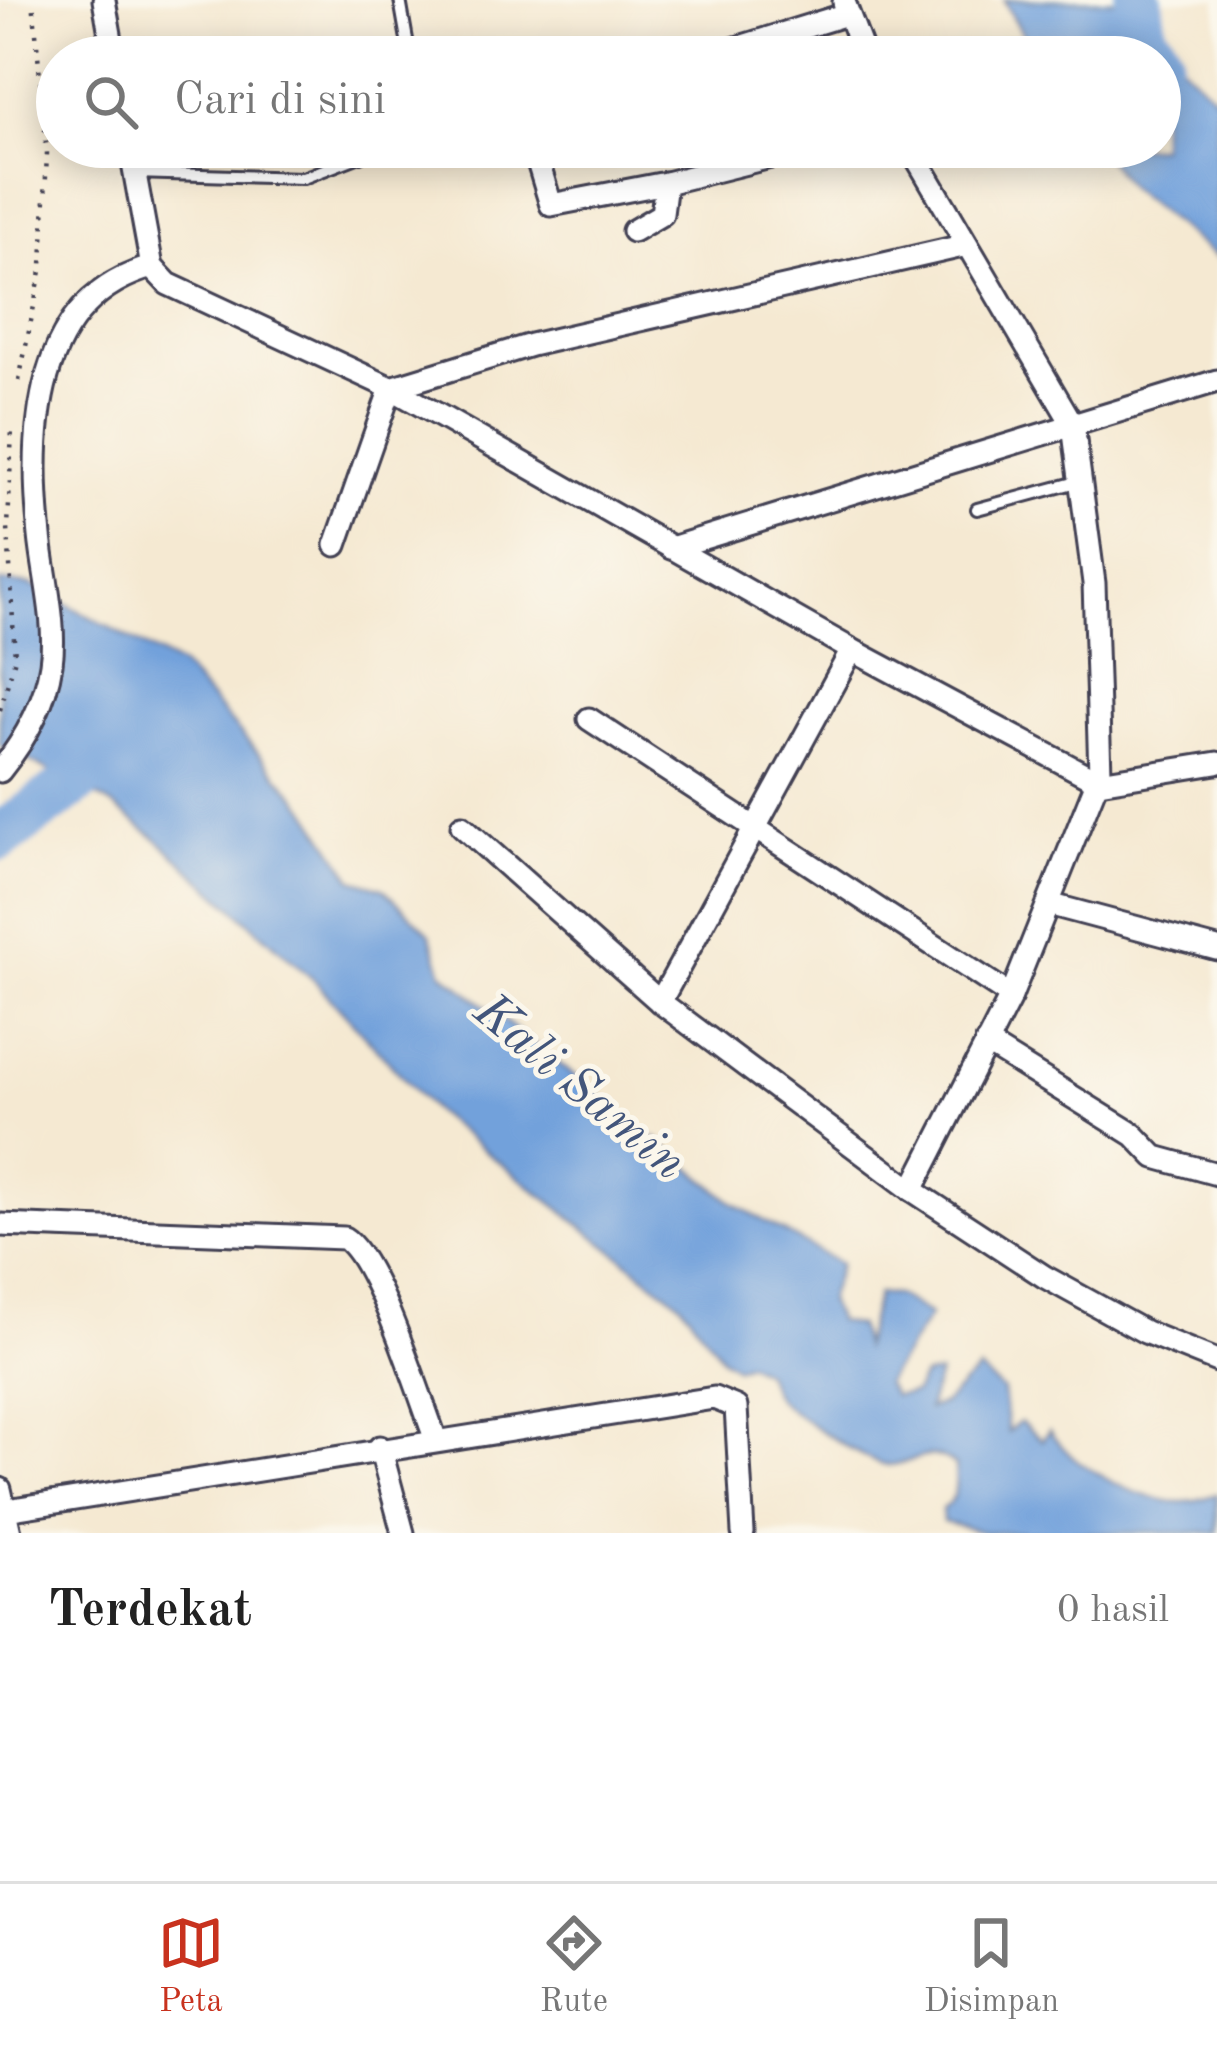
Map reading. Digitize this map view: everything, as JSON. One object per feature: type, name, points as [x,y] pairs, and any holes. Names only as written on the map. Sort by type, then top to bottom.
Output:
[{"type":"street","points":[[104,0],[110,36]]},
{"type":"street","points":[[765,36],[845,7],[857,36]]},
{"type":"street","points":[[133,168],[152,267],[167,284],[391,388],[852,650],[1099,782],[1217,763]]},
{"type":"street","points":[[540,168],[551,205],[726,168]]},
{"type":"street","points":[[911,1190],[1011,996],[1099,782],[1094,583],[1073,425],[922,168]]},
{"type":"street","points":[[633,231],[662,214],[666,183]]},
{"type":"street","points":[[391,388],[531,345],[967,245]]},
{"type":"street","points":[[0,771],[33,723],[52,662],[34,474],[37,430],[53,362],[81,304],[102,286],[152,267]]},
{"type":"street","points":[[671,548],[1217,381]]},
{"type":"street","points":[[336,545],[391,388]]},
{"type":"street","points":[[660,1002],[852,650]]},
{"type":"street","points":[[589,719],[1011,996]]},
{"type":"street","points":[[462,826],[660,1002],[911,1190],[1045,1277],[1145,1332],[1217,1361]]},
{"type":"street","points":[[1052,905],[1217,949]]},
{"type":"street","points":[[986,1042],[1134,1135],[1155,1157],[1217,1174]]},
{"type":"street","points":[[0,1225],[344,1238],[362,1258],[436,1440]]},
{"type":"street","points":[[10,1533],[2,1504],[727,1400],[736,1407],[743,1533]]},
{"type":"street","points":[[380,1447],[404,1533]]},
{"type":"lane","points":[[400,0],[406,36]]},
{"type":"lane","points":[[134,173],[303,178],[328,168]]},
{"type":"lane","points":[[977,509],[1081,481]]},
{"type":"path","points":[[34,0],[37,36]]},
{"type":"path","points":[[17,396],[42,266],[46,168]]},
{"type":"path","points":[[0,710],[15,659],[8,528],[14,417]]},
{"type":"water","points":[[1004,0],[1130,0],[1151,36],[1024,36]]},
{"type":"water","points":[[1181,64],[1217,99],[1217,258],[1127,186],[1114,168],[1181,168]]},
{"type":"water","points":[[0,582],[31,585],[181,666],[304,805],[353,879],[383,888],[430,934],[443,973],[621,1112],[617,1126],[629,1144],[647,1144],[655,1138],[733,1203],[840,1264],[828,1300],[837,1321],[858,1326],[863,1346],[877,1294],[896,1295],[930,1315],[885,1383],[894,1396],[914,1393],[923,1376],[939,1374],[928,1409],[943,1404],[979,1370],[1003,1391],[1008,1432],[1020,1422],[1042,1440],[1049,1431],[1090,1469],[1144,1495],[1184,1502],[1217,1494],[1217,1533],[987,1533],[943,1522],[942,1509],[955,1490],[955,1466],[946,1459],[929,1456],[877,1463],[782,1403],[763,1371],[747,1363],[736,1367],[722,1358],[681,1303],[436,1113],[314,980],[153,836],[111,804],[0,745]]},
{"type":"waterway","points":[[1139,0],[1144,36]]},
{"type":"waterway","name":"Kali Samin","points":[[0,837],[105,761],[127,753]]}]
